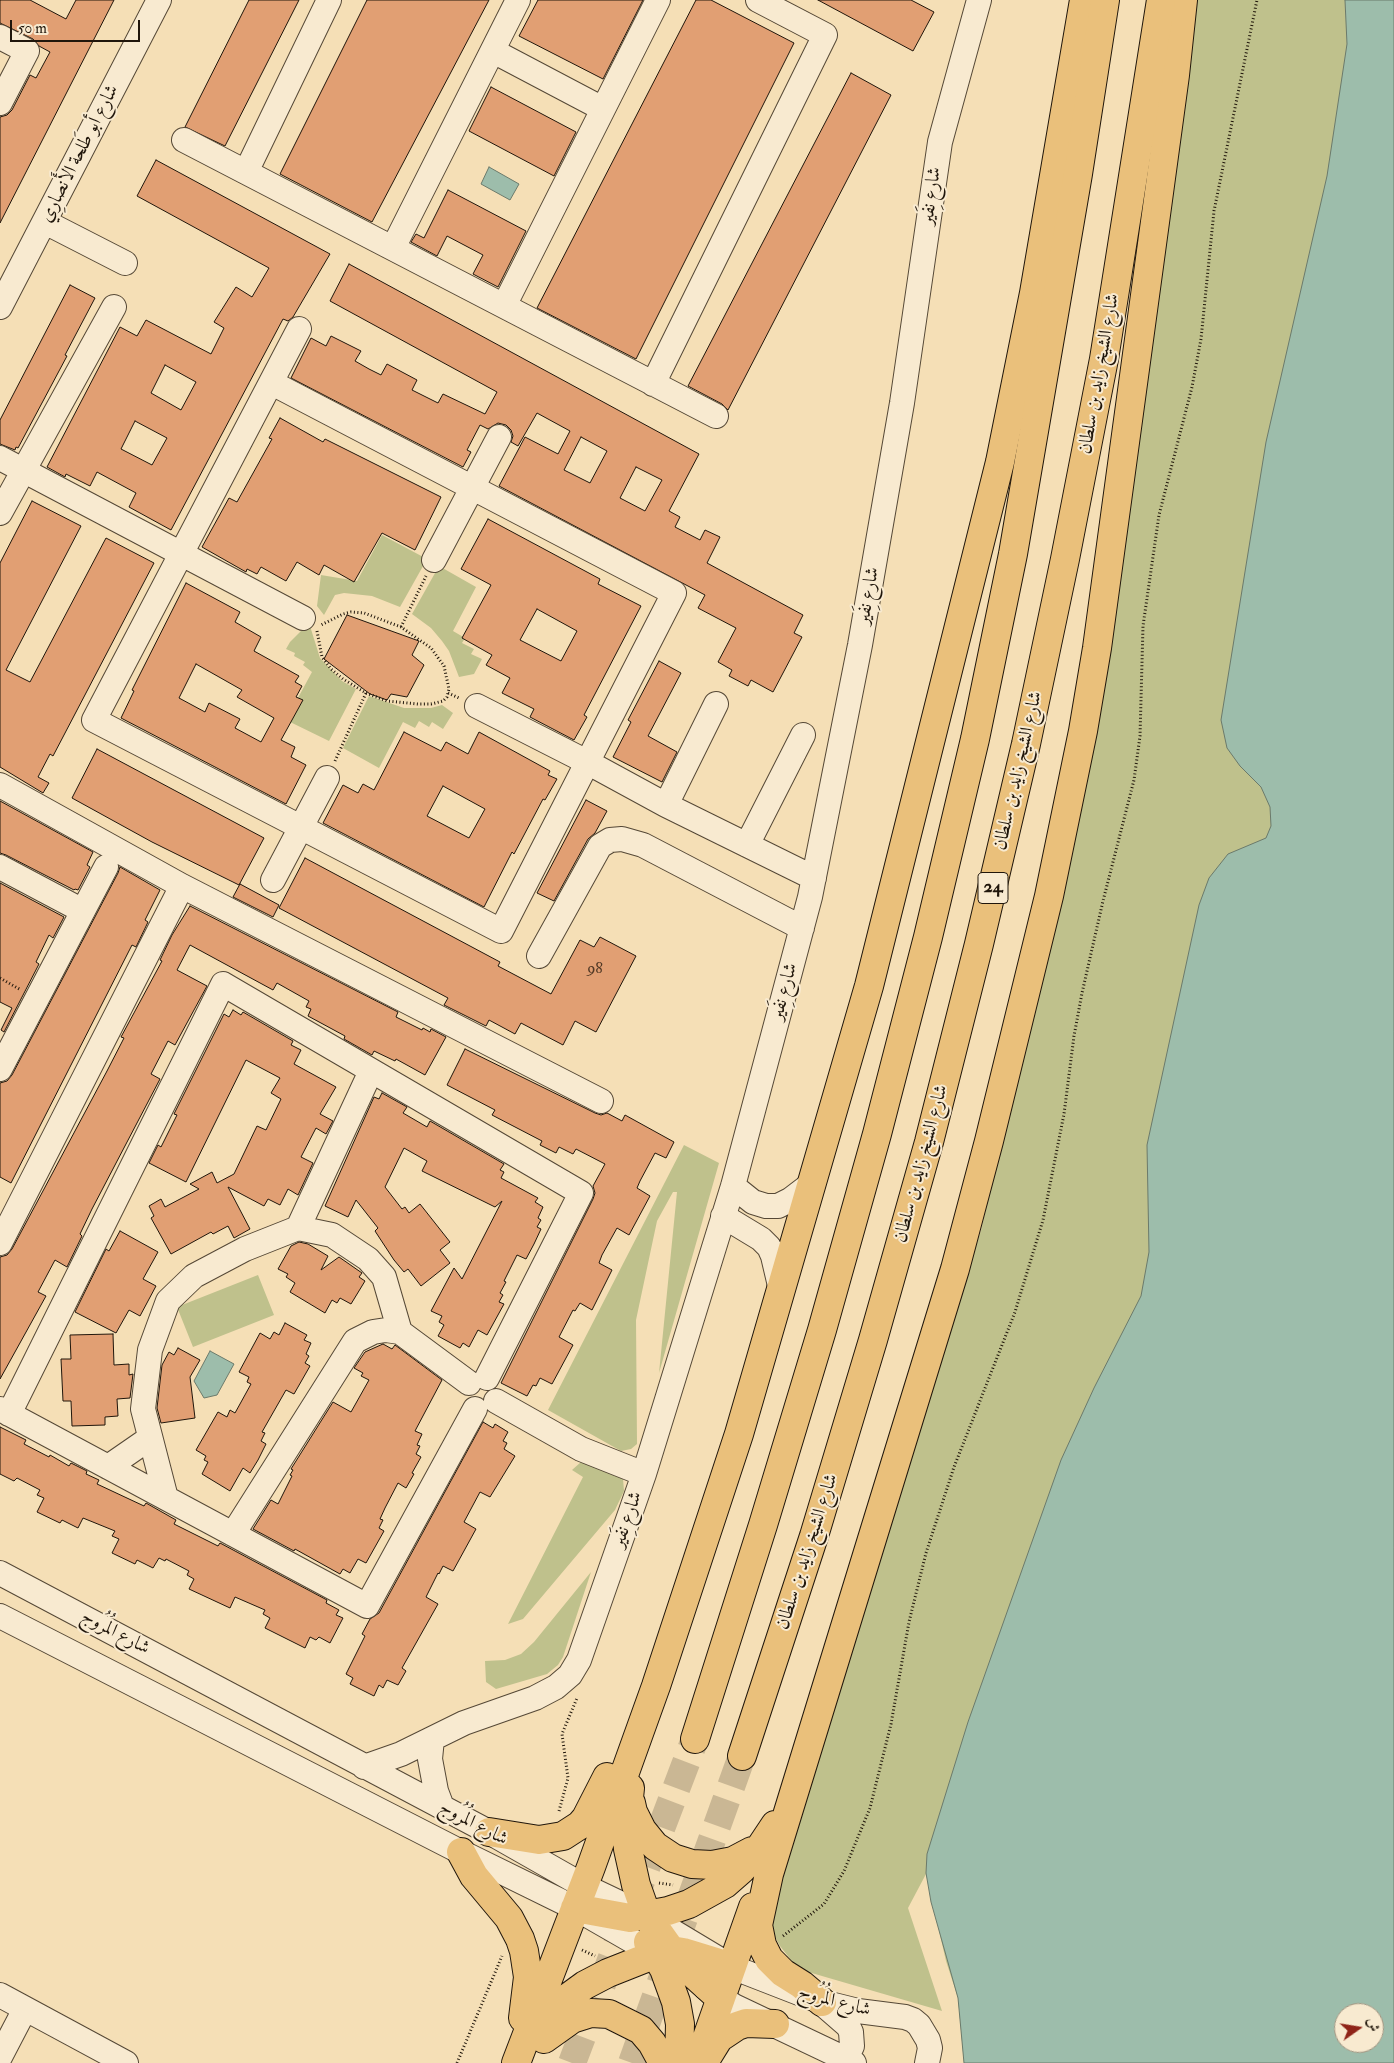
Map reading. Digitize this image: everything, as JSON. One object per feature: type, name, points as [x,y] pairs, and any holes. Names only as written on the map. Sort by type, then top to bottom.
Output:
[{"type":"main road","points":[[524,2058],[656,1686],[739,1434],[869,986],[1000,462],[1034,293],[1084,0]]},
{"type":"main road","points":[[695,1739],[822,1330],[875,1144],[935,909],[975,739],[1013,554],[1077,183],[1104,0]]},
{"type":"main road","name":"شارع الشيخ زايد بن سلطان","points":[[742,1756],[814,1536],[873,1340],[928,1142],[979,944],[1026,744],[1102,368],[1160,0]]},
{"type":"main road","points":[[822,2002],[776,1967],[764,1951],[758,1925],[768,1874],[955,1269],[987,1150],[1053,877],[1083,731],[1100,630],[1176,75],[1184,0]]},
{"type":"main road","points":[[656,1686],[651,1721],[629,1792],[626,1827],[628,1849],[636,1885],[638,1917],[663,1952],[679,1960],[720,1998]]},
{"type":"main road","points":[[489,1832],[539,1840],[556,1838],[572,1831],[580,1825],[592,1810],[618,1755],[638,1733]]},
{"type":"main road","points":[[629,1792],[633,1812],[642,1830],[656,1846],[679,1860],[692,1864],[712,1866],[733,1861],[751,1852],[767,1839]]},
{"type":"main road","points":[[580,1897],[638,1917],[668,1912],[708,1895],[741,1870],[767,1839],[792,1798]]},
{"type":"main road","points":[[461,1852],[474,1876],[509,1918],[524,1951],[527,1984],[524,2058]]},
{"type":"main road","points":[[698,2063],[752,1910],[768,1874]]},
{"type":"main road","points":[[524,2058],[546,2019],[563,2001],[585,1985],[608,1973],[663,1952],[683,1952],[732,1967]]},
{"type":"main road","points":[[663,1952],[664,1969],[676,2002],[680,2024],[679,2063]]},
{"type":"main road","points":[[524,2058],[572,2019],[590,2013],[609,2014],[641,2030],[652,2043],[662,2063]]},
{"type":"main road","points":[[705,2063],[714,2044],[728,2031],[746,2024],[775,2024]]},
{"type":"street","name":"شارع أبو طَلحة الأَنصارِي","points":[[0,307],[159,0]]},
{"type":"street","points":[[246,172],[329,0]]},
{"type":"street","points":[[393,248],[518,0]]},
{"type":"street","points":[[504,306],[658,0]]},
{"type":"street","points":[[653,384],[825,35],[758,0]]},
{"type":"street","name":"شارع نِفَير","points":[[364,1767],[400,1754],[464,1723],[535,1698],[556,1687],[570,1674],[579,1660],[644,1474],[733,1186],[814,878],[860,645],[900,412],[940,142],[979,0]]},
{"type":"street","points":[[0,37],[27,51],[0,103]]},
{"type":"street","points":[[493,51],[603,109]]},
{"type":"street","points":[[184,140],[716,416]]},
{"type":"street","points":[[45,222],[125,263]]},
{"type":"street","points":[[0,513],[22,470],[114,307]]},
{"type":"street","points":[[272,383],[674,593],[501,931],[94,720],[299,329]]},
{"type":"street","points":[[434,560],[499,437]]},
{"type":"street","points":[[0,458],[303,618]]},
{"type":"street","points":[[666,805],[716,704]]},
{"type":"street","points":[[477,706],[666,805],[814,878]]},
{"type":"street","points":[[747,845],[803,736]]},
{"type":"street","points":[[273,880],[327,778]]},
{"type":"street","points":[[0,785],[182,886],[601,1101]]},
{"type":"street","points":[[539,956],[600,846],[610,840],[622,839],[643,845],[802,928]]},
{"type":"street","points":[[0,867],[83,911]]},
{"type":"street","points":[[0,1069],[106,868]]},
{"type":"street","points":[[0,1243],[182,886]]},
{"type":"street","points":[[233,1534],[355,1341],[373,1332],[386,1330],[400,1332],[478,1381],[497,1388],[367,1606],[4,1411],[223,984],[581,1193],[478,1381]]},
{"type":"street","points":[[298,1228],[372,1071]]},
{"type":"street","points":[[733,1186],[753,1202],[766,1206],[778,1206],[790,1200],[811,1184]]},
{"type":"street","points":[[723,1216],[761,1239],[769,1247],[781,1290]]},
{"type":"street","points":[[166,1498],[143,1409],[150,1350],[168,1301],[194,1276],[245,1249],[298,1228],[332,1235],[368,1259],[384,1277],[400,1332]]},
{"type":"street","points":[[486,1405],[581,1449],[644,1474]]},
{"type":"street","points":[[108,1467],[150,1438]]},
{"type":"street","name":"شارع المُرُوج","points":[[0,1573],[489,1832],[580,1897],[663,1952]]},
{"type":"street","name":"شارع المُرُوج","points":[[0,1616],[461,1852],[580,1897]]},
{"type":"street","points":[[432,1739],[430,1759],[436,1791],[442,1807]]},
{"type":"street","name":"شارع المُرُوج","points":[[638,1917],[732,1967],[822,2002],[858,2011],[905,2017],[912,2020],[919,2025],[928,2040],[930,2048],[927,2063]]},
{"type":"street","points":[[0,1995],[126,2063]]},
{"type":"street","name":"شارع المُرُوج","points":[[720,1998],[775,2024],[815,2053],[850,2061]]},
{"type":"street","points":[[822,2002],[848,2026],[851,2032],[850,2061]]},
{"type":"street","points":[[0,2057],[25,2009]]},
{"type":"path","points":[[764,1951],[824,1904],[844,1871],[870,1808],[891,1724],[909,1622],[926,1554],[954,1467],[1014,1312],[1043,1220],[1064,1114],[1074,1036],[1082,993],[1134,780],[1140,736],[1144,626],[1159,515],[1194,377],[1201,339],[1214,211],[1257,0]]},
{"type":"path","points":[[401,627],[434,560]]},
{"type":"path","points":[[351,612],[364,613],[401,627],[431,648],[444,666],[448,677],[449,689],[447,697],[443,701],[431,704],[418,704],[387,700],[366,693],[344,679],[322,657],[316,628],[343,614],[351,612]]},
{"type":"path","points":[[327,778],[366,693]]},
{"type":"path","points":[[658,1883],[678,1886]]},
{"type":"path","points":[[580,1950],[596,1956]]},
{"type":"path","points":[[457,2063],[503,1955]]},
{"type":"green space","points":[[1196,0],[1394,0],[1394,2063],[964,2063],[958,1998],[946,1961],[926,1874],[908,1908],[942,2011],[798,1969],[780,1946],[769,1926],[770,1910],[981,1230],[1066,873],[1112,640]]},
{"type":"green space","points":[[382,535],[427,559],[400,607],[372,596],[344,593],[335,595],[324,615],[317,606],[321,575],[357,581]]},
{"type":"green space","points":[[439,566],[476,587],[453,631],[465,638],[462,643],[474,649],[471,654],[482,659],[474,674],[459,677],[449,651],[442,641],[431,628],[412,614]]},
{"type":"green space","points":[[306,626],[310,626],[320,658],[342,681],[356,689],[329,741],[286,720],[312,672],[303,665],[305,662],[294,656],[295,653],[286,649],[290,642]]},
{"type":"green space","points":[[369,696],[404,708],[431,708],[442,705],[453,713],[443,729],[432,722],[429,727],[419,721],[415,728],[403,722],[379,768],[343,748]]},
{"type":"green space","points":[[684,1145],[719,1163],[659,1373],[677,1192],[673,1192],[657,1221],[636,1320],[637,1444],[631,1449],[621,1451],[548,1410]]},
{"type":"green space","points":[[258,1275],[274,1315],[193,1347],[177,1307]]},
{"type":"green space","points":[[589,1460],[617,1472],[623,1479],[624,1491],[615,1510],[523,1619],[508,1624],[583,1477],[572,1470],[581,1462]]},
{"type":"green space","points":[[591,1572],[563,1657],[558,1665],[547,1674],[496,1689],[486,1682],[485,1661],[505,1660],[521,1654],[534,1642]]},
{"type":"shaded area","points":[[1345,0],[1394,0],[1394,2063],[964,2063],[958,1998],[931,1902],[926,1873],[927,1854],[968,1722],[1061,1460],[1094,1388],[1141,1296],[1149,1252],[1147,1145],[1199,905],[1209,878],[1228,854],[1266,838],[1271,826],[1270,807],[1261,787],[1240,766],[1227,748],[1221,720],[1266,442],[1327,176],[1347,44]]},
{"type":"shaded area","points":[[489,167],[519,184],[510,200],[481,184]]},
{"type":"shaded area","points":[[210,1351],[234,1364],[217,1395],[204,1398],[194,1381]]},
{"type":"building","points":[[0,0],[30,0],[66,19],[76,0],[114,0],[0,223],[0,117],[7,115],[12,110],[30,75],[36,78],[50,52],[39,46],[33,39],[0,23]]},
{"type":"building","points":[[249,0],[299,0],[225,146],[185,127]]},
{"type":"building","points":[[367,0],[489,0],[372,222],[280,174]]},
{"type":"building","points":[[538,0],[643,0],[603,79],[519,36]]},
{"type":"building","points":[[696,0],[711,0],[794,43],[636,359],[537,308]]},
{"type":"building","points":[[818,0],[911,0],[934,12],[913,51]]},
{"type":"building","points":[[851,73],[891,95],[728,410],[722,404],[688,386]]},
{"type":"building","points":[[491,87],[576,132],[554,176],[469,131]]},
{"type":"building","points":[[156,160],[330,254],[293,317],[288,321],[283,319],[171,530],[129,507],[136,493],[97,472],[90,486],[66,474],[65,477],[47,467],[120,327],[137,336],[146,320],[211,354],[224,328],[214,322],[236,287],[252,297],[269,268],[137,196]],"holes":[[[165,365],[196,382],[181,410],[151,393]],[[135,421],[167,438],[152,465],[121,449]]]},
{"type":"building","points":[[448,190],[526,231],[498,287],[473,274],[483,255],[447,236],[437,256],[411,242],[416,234],[424,238]]},
{"type":"building","points":[[349,264],[699,454],[669,511],[680,517],[675,527],[700,540],[705,530],[720,537],[707,563],[803,615],[794,633],[802,637],[773,692],[751,680],[748,686],[729,676],[732,670],[718,662],[736,628],[698,608],[705,595],[499,486],[525,437],[558,454],[570,431],[537,413],[518,446],[511,442],[513,436],[511,430],[506,425],[498,423],[488,429],[480,425],[467,450],[471,452],[463,467],[291,378],[311,338],[326,346],[331,336],[361,351],[355,361],[381,375],[387,364],[417,380],[412,390],[438,403],[443,394],[485,414],[497,392],[330,301]],"holes":[[[581,437],[607,451],[590,483],[564,470]],[[636,467],[662,480],[645,511],[620,498]]]},
{"type":"building","points":[[70,285],[95,298],[65,355],[67,356],[18,448],[16,447],[15,450],[0,444],[0,420]]},
{"type":"building","points":[[280,418],[323,442],[325,439],[441,497],[415,550],[382,533],[354,582],[324,565],[319,575],[297,562],[286,581],[261,567],[257,574],[247,569],[246,572],[202,547],[229,498],[237,502],[272,439],[269,438]]},
{"type":"building","points":[[32,501],[81,526],[6,670],[30,682],[106,538],[154,563],[53,756],[50,754],[38,777],[49,783],[43,793],[0,767],[0,563]]},
{"type":"building","points":[[488,519],[600,579],[598,584],[641,606],[584,715],[587,717],[574,740],[530,717],[534,709],[502,693],[510,678],[486,665],[492,655],[462,638],[491,585],[461,569]],"holes":[[[537,609],[577,631],[561,661],[520,640]]]},
{"type":"building","points":[[186,583],[240,612],[235,622],[261,637],[254,651],[299,676],[295,682],[302,686],[296,697],[303,700],[281,740],[295,747],[291,757],[306,765],[286,804],[121,718],[134,691],[132,690]],"holes":[[[196,664],[242,690],[237,697],[274,718],[261,742],[235,728],[240,719],[209,703],[205,712],[179,698]]]},
{"type":"building","points":[[347,615],[419,641],[412,655],[424,665],[407,697],[391,694],[387,700],[370,694],[324,659]]},
{"type":"building","points":[[659,661],[681,673],[648,736],[677,752],[662,782],[613,757],[631,722],[628,720]]},
{"type":"building","points":[[404,732],[441,751],[446,742],[468,754],[479,732],[550,771],[548,775],[557,779],[545,800],[543,799],[514,854],[512,852],[484,907],[323,823],[343,785],[358,793],[363,784],[374,790]],"holes":[[[443,786],[485,809],[469,838],[427,816]]]},
{"type":"building","points":[[97,749],[264,838],[239,885],[152,842],[72,798]]},
{"type":"building","points":[[586,800],[607,811],[595,833],[588,839],[554,901],[537,893]]},
{"type":"building","points":[[0,801],[93,852],[87,865],[90,867],[78,890],[74,890],[0,853]]},
{"type":"building","points":[[305,858],[500,962],[498,966],[551,994],[580,940],[594,947],[600,937],[636,956],[596,1032],[575,1021],[563,1045],[521,1023],[515,1034],[489,1020],[486,1026],[444,1005],[448,998],[279,908]]},
{"type":"building","points":[[120,867],[160,890],[145,920],[148,922],[136,947],[132,945],[11,1183],[0,1177],[0,1083],[7,1081],[12,1075]]},
{"type":"building","points":[[0,883],[64,917],[53,938],[49,935],[36,962],[39,964],[4,1032],[1,1030],[12,1008],[0,1002]]},
{"type":"building","points":[[240,884],[279,905],[273,917],[233,897]]},
{"type":"building","points":[[190,906],[398,1012],[396,1017],[422,1030],[423,1028],[430,1032],[431,1029],[446,1037],[425,1075],[396,1059],[395,1061],[374,1051],[372,1055],[344,1039],[345,1036],[308,1016],[311,1009],[306,1007],[309,1001],[277,983],[273,990],[190,945],[177,970],[207,986],[175,1045],[168,1041],[151,1074],[160,1079],[92,1209],[80,1234],[82,1236],[67,1267],[55,1260],[38,1292],[46,1296],[0,1379],[0,1257],[7,1255],[12,1249],[124,1038],[121,1037],[162,961],[160,960],[172,935]]},
{"type":"building","points":[[233,1010],[241,1015],[243,1012],[293,1041],[291,1045],[301,1050],[294,1064],[336,1087],[320,1114],[333,1121],[326,1134],[316,1128],[301,1157],[313,1163],[298,1195],[288,1189],[280,1205],[268,1199],[264,1206],[228,1187],[250,1229],[234,1238],[228,1226],[213,1234],[211,1232],[171,1254],[151,1218],[154,1216],[149,1206],[161,1199],[165,1207],[199,1189],[190,1184],[212,1172],[217,1183],[234,1174],[257,1126],[266,1130],[281,1099],[271,1093],[280,1078],[246,1060],[186,1182],[149,1163],[158,1145],[161,1147],[177,1115],[174,1114],[224,1014],[229,1017]]},
{"type":"building","points":[[465,1049],[595,1113],[601,1115],[607,1113],[622,1121],[625,1115],[674,1142],[666,1158],[655,1153],[640,1181],[637,1188],[650,1196],[629,1235],[617,1228],[602,1255],[599,1263],[612,1270],[592,1310],[580,1303],[575,1311],[573,1310],[559,1337],[573,1345],[552,1384],[540,1378],[536,1386],[533,1385],[527,1396],[501,1383],[593,1199],[595,1193],[593,1186],[605,1164],[576,1149],[573,1154],[559,1147],[556,1153],[540,1145],[542,1141],[492,1115],[495,1110],[447,1085]]},
{"type":"building","points":[[382,1093],[407,1107],[403,1113],[427,1127],[430,1121],[504,1164],[500,1170],[504,1172],[501,1178],[538,1198],[535,1202],[543,1207],[538,1218],[541,1220],[537,1227],[541,1229],[534,1244],[526,1259],[517,1255],[504,1281],[506,1282],[500,1293],[503,1295],[499,1302],[504,1304],[487,1335],[478,1330],[469,1347],[463,1343],[460,1348],[438,1336],[444,1325],[439,1322],[442,1316],[431,1311],[454,1268],[462,1279],[502,1201],[495,1207],[422,1171],[427,1161],[404,1148],[385,1187],[402,1209],[405,1207],[409,1213],[420,1204],[450,1242],[440,1250],[450,1263],[421,1286],[408,1269],[404,1272],[394,1260],[375,1231],[378,1228],[356,1200],[348,1217],[325,1206],[374,1097],[379,1099]]},
{"type":"building","points":[[120,1231],[158,1252],[143,1279],[156,1286],[140,1316],[129,1310],[116,1333],[75,1312],[106,1249],[109,1251]]},
{"type":"building","points":[[299,1242],[308,1244],[328,1256],[321,1270],[339,1257],[362,1273],[359,1277],[365,1281],[351,1304],[340,1298],[337,1303],[332,1300],[325,1313],[290,1292],[295,1283],[286,1277],[288,1274],[278,1269],[291,1246]]},
{"type":"building","points":[[285,1323],[307,1335],[304,1340],[311,1343],[306,1354],[309,1356],[305,1363],[310,1366],[294,1394],[286,1390],[262,1432],[265,1433],[261,1441],[266,1444],[258,1460],[250,1473],[243,1468],[230,1491],[202,1474],[208,1462],[204,1460],[206,1456],[196,1450],[218,1412],[227,1417],[230,1410],[235,1413],[251,1384],[247,1382],[249,1377],[239,1372],[260,1333],[270,1339],[274,1332],[279,1335]]},
{"type":"building","points":[[113,1334],[114,1365],[129,1364],[129,1375],[133,1374],[130,1398],[117,1399],[118,1416],[105,1417],[105,1425],[72,1426],[71,1401],[63,1401],[61,1359],[71,1359],[70,1335]]},
{"type":"building","points":[[383,1344],[392,1349],[395,1345],[442,1380],[415,1431],[422,1434],[417,1445],[420,1446],[416,1454],[421,1457],[412,1473],[414,1474],[406,1488],[398,1483],[380,1519],[383,1520],[379,1528],[384,1531],[366,1563],[358,1559],[350,1573],[343,1569],[340,1574],[295,1549],[294,1551],[253,1529],[271,1500],[278,1504],[292,1476],[290,1475],[293,1470],[291,1469],[333,1402],[351,1412],[369,1380],[361,1376],[363,1373],[354,1368],[365,1352]]},
{"type":"building","points":[[178,1348],[200,1360],[190,1377],[195,1418],[161,1423],[157,1408],[162,1365],[169,1352],[174,1355]]},
{"type":"building","points":[[483,1422],[493,1428],[495,1424],[508,1432],[503,1441],[507,1443],[504,1449],[515,1456],[490,1497],[480,1492],[464,1522],[476,1529],[453,1571],[443,1566],[426,1597],[438,1604],[402,1668],[406,1671],[398,1685],[387,1680],[383,1688],[379,1685],[374,1696],[350,1684],[353,1678],[346,1674],[365,1636],[362,1634],[370,1619],[379,1613]]},
{"type":"building","points":[[0,1427],[26,1440],[24,1444],[49,1457],[50,1455],[69,1466],[71,1463],[87,1471],[86,1474],[99,1480],[97,1484],[144,1506],[146,1503],[176,1520],[174,1524],[218,1546],[220,1543],[327,1600],[326,1603],[339,1610],[336,1615],[343,1618],[330,1643],[319,1637],[316,1640],[310,1637],[305,1648],[265,1628],[270,1618],[263,1614],[265,1610],[235,1597],[230,1608],[189,1589],[194,1579],[187,1575],[189,1571],[166,1559],[165,1561],[159,1558],[153,1568],[137,1560],[135,1564],[112,1553],[119,1539],[112,1536],[115,1531],[83,1518],[78,1528],[62,1520],[60,1523],[37,1512],[44,1498],[37,1495],[40,1490],[17,1478],[14,1481],[0,1474]]},
{"type":"tunnel","points":[[572,2063],[695,1739]]},
{"type":"tunnel","points":[[632,2063],[742,1756]]}]
